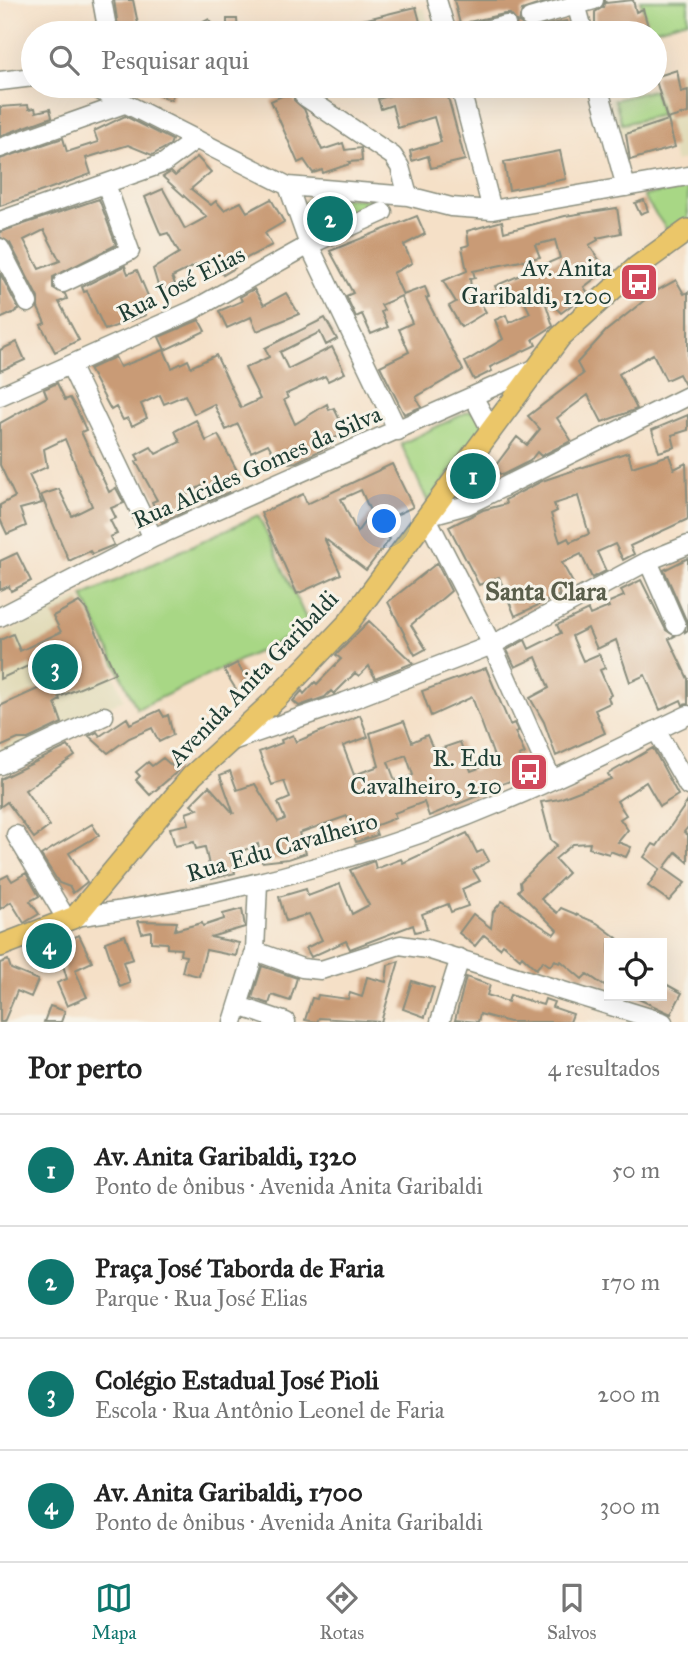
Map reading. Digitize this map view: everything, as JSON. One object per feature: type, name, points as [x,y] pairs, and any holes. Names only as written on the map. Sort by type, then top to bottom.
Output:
[{"type":"main road","name":"Avenida Anita Garibaldi","points":[[0,946],[71,918],[108,879],[192,776],[277,698],[349,622],[560,337],[666,244],[688,230]]},
{"type":"street","points":[[102,0],[106,21]]},
{"type":"street","points":[[437,0],[443,21]]},
{"type":"street","points":[[530,18],[575,3],[594,0]]},
{"type":"street","points":[[575,3],[580,21]]},
{"type":"street","points":[[0,81],[21,78]]},
{"type":"street","points":[[113,98],[288,186],[408,196],[451,207],[492,210],[688,176]]},
{"type":"street","points":[[307,98],[393,156],[400,167],[408,196]]},
{"type":"street","points":[[463,98],[492,210]]},
{"type":"street","points":[[601,98],[626,187]]},
{"type":"street","points":[[0,148],[124,104]]},
{"type":"street","points":[[0,221],[164,163],[195,140]]},
{"type":"street","points":[[63,283],[130,251],[106,184]]},
{"type":"street","points":[[288,186],[309,245],[398,431]]},
{"type":"street","name":"Rua José Elias","points":[[0,396],[193,310],[309,245],[383,212]]},
{"type":"street","points":[[0,248],[28,303]]},
{"type":"street","points":[[70,365],[153,538]]},
{"type":"street","name":"Rua Alcides Gomes da Silva","points":[[0,617],[153,538],[536,368]]},
{"type":"street","points":[[473,396],[491,430]]},
{"type":"street","points":[[552,780],[492,645],[426,516],[467,505],[688,396]]},
{"type":"street","points":[[231,741],[293,721],[492,645],[648,561],[688,545]]},
{"type":"street","points":[[648,561],[676,625]]},
{"type":"street","points":[[277,698],[277,713],[293,721]]},
{"type":"street","name":"Rua Edu Cavalheiro","points":[[71,918],[135,909],[258,883],[394,840],[552,780],[688,715]]},
{"type":"street","points":[[0,765],[104,716]]},
{"type":"street","points":[[656,730],[688,786]]},
{"type":"street","points":[[16,835],[71,918]]},
{"type":"street","points":[[108,879],[114,901],[135,909]]},
{"type":"street","points":[[258,883],[259,921],[255,951],[236,1014],[286,1022]]},
{"type":"street","points":[[255,951],[302,968],[321,970],[400,945],[460,958],[663,1022]]},
{"type":"street","points":[[440,1022],[460,958]]},
{"type":"shaded area","points":[[424,8],[428,21],[378,21]]},
{"type":"shaded area","points":[[688,68],[688,159],[675,162],[665,125],[620,134],[609,99],[667,98],[667,80],[670,73]]},
{"type":"shaded area","points":[[377,98],[437,98],[381,113]]},
{"type":"shaded area","points":[[80,597],[124,699],[0,757],[0,635]]},
{"type":"green space","points":[[640,0],[688,0],[688,20],[667,26],[667,21],[646,21]]},
{"type":"green space","points":[[656,98],[661,115],[622,124],[615,100]]},
{"type":"green space","points":[[688,186],[688,218],[667,230],[643,196]]},
{"type":"green space","points":[[309,197],[384,200],[385,203],[315,234],[302,205]]},
{"type":"green space","points":[[469,411],[477,414],[484,427],[428,502],[401,444]]},
{"type":"green space","points":[[258,515],[310,627],[137,709],[83,596]]},
{"type":"building","points":[[114,0],[133,0],[137,21],[117,21]]},
{"type":"building","points":[[454,0],[552,0],[522,10],[519,21],[510,14],[504,14],[473,21],[459,21]]},
{"type":"building","points":[[605,0],[606,3],[633,0],[636,12],[643,9],[646,21],[595,21],[595,12],[603,7]]},
{"type":"building","points":[[416,7],[420,21],[359,21]]},
{"type":"building","points":[[677,70],[681,92],[688,90],[688,113],[667,119],[661,98],[667,98],[667,73]]},
{"type":"building","points":[[277,98],[294,98],[304,109],[322,150],[343,143],[345,150],[361,148],[362,161],[349,162],[350,164],[323,173],[322,170],[313,173],[304,160],[298,163],[271,101]]},
{"type":"building","points":[[448,98],[465,160],[431,168],[428,156],[412,161],[410,151],[441,142],[434,117],[398,128],[392,105],[381,109],[378,99]]},
{"type":"building","points":[[28,105],[29,109],[35,108],[36,112],[50,109],[52,117],[0,136],[0,107]]},
{"type":"building","points":[[125,116],[172,140],[170,145],[152,155],[128,145],[86,158],[91,174],[0,206],[0,159],[63,138],[67,152],[98,142],[94,131]]},
{"type":"building","points":[[668,120],[675,147],[630,160],[626,134]]},
{"type":"building","points":[[560,151],[566,179],[509,190],[504,162]]},
{"type":"building","points":[[197,157],[211,172],[191,189],[211,205],[216,201],[224,210],[241,202],[247,212],[271,199],[284,222],[265,233],[272,245],[233,265],[235,268],[223,275],[213,257],[172,277],[175,284],[160,292],[153,269],[179,253],[168,233],[161,235],[145,197],[163,189],[185,229],[207,217],[163,177],[171,172],[175,176]]},
{"type":"building","points":[[99,199],[116,245],[53,277],[53,288],[65,294],[67,299],[59,302],[79,340],[55,352],[41,325],[45,323],[38,308],[38,298],[10,243],[0,237],[0,232]],"holes":[[[44,230],[60,261],[39,269],[24,240]]]},
{"type":"building","points":[[644,200],[648,211],[640,214],[635,203]]},
{"type":"building","points":[[617,208],[621,233],[597,238],[598,240],[589,245],[606,270],[584,287],[588,293],[561,313],[543,295],[553,326],[533,339],[536,345],[490,367],[492,371],[474,380],[465,362],[503,339],[495,320],[506,315],[509,323],[530,313],[522,296],[503,304],[495,286],[560,258],[555,240],[535,245],[540,257],[473,271],[475,278],[470,279],[471,287],[486,312],[461,327],[449,306],[456,302],[443,281],[467,271],[462,247],[469,245],[467,231],[502,221],[504,232],[565,216]]},
{"type":"building","points":[[417,216],[425,234],[404,245],[412,263],[393,273],[403,295],[425,287],[429,297],[426,298],[463,370],[416,397],[421,407],[404,414],[380,366],[409,352],[399,329],[412,323],[401,296],[381,305],[384,310],[381,312],[388,327],[371,334],[362,314],[356,317],[346,296],[353,293],[330,251]]},
{"type":"building","points":[[125,266],[128,274],[137,270],[151,303],[143,307],[146,315],[105,330],[87,291],[84,292],[82,287]]},
{"type":"building","points":[[0,273],[19,310],[0,319]]},
{"type":"building","points":[[676,280],[684,294],[688,292],[688,385],[685,385],[679,374],[666,380],[653,354],[619,374],[637,409],[602,422],[588,395],[557,418],[571,440],[569,442],[541,456],[537,452],[530,461],[502,475],[493,469],[517,437],[527,445],[540,429],[528,416],[583,374],[577,363],[606,331],[656,291]]},
{"type":"building","points":[[254,289],[264,305],[286,293],[299,314],[257,331],[251,317],[227,328],[219,311],[242,301],[240,297]]},
{"type":"building","points":[[325,318],[337,339],[326,345],[320,332],[280,352],[288,369],[332,347],[345,373],[328,381],[325,376],[286,394],[288,398],[284,400],[295,424],[327,404],[329,410],[334,408],[346,433],[328,441],[330,446],[296,462],[289,463],[285,454],[276,458],[268,444],[251,452],[238,424],[226,430],[214,404],[194,414],[185,395],[164,404],[160,395],[141,404],[147,418],[132,426],[128,418],[123,420],[116,407],[111,410],[89,369],[115,357],[120,367],[164,350],[172,368],[188,360],[191,367],[216,355],[241,408],[260,399],[245,368],[269,357],[265,348]]},
{"type":"building","points":[[199,320],[205,331],[165,350],[159,337]]},
{"type":"building","points":[[17,342],[25,360],[0,371],[0,350]]},
{"type":"building","points":[[57,383],[65,400],[70,398],[77,410],[86,430],[81,432],[109,492],[116,488],[124,503],[111,508],[116,518],[110,520],[117,534],[110,537],[114,545],[92,554],[90,551],[69,561],[41,495],[59,489],[72,516],[92,506],[65,439],[44,449],[47,467],[29,475],[42,503],[20,509],[26,526],[7,534],[0,519],[0,505],[15,497],[0,465],[0,423],[47,397],[44,389]]},
{"type":"building","points":[[688,415],[688,430],[672,435],[675,447],[659,452],[652,430]]},
{"type":"building","points":[[196,420],[206,441],[218,435],[240,476],[225,482],[229,492],[208,501],[202,486],[182,496],[188,510],[162,522],[152,502],[157,500],[136,462],[139,460],[136,455],[151,447],[156,454],[180,442],[175,431]]},
{"type":"building","points":[[628,452],[632,467],[669,455],[674,469],[686,463],[688,519],[630,546],[634,554],[623,560],[615,544],[597,552],[606,571],[592,578],[581,554],[562,563],[573,583],[558,591],[560,595],[515,616],[499,577],[479,585],[449,527],[483,510],[506,504],[505,500],[542,481]],"holes":[[[578,496],[589,534],[570,542],[568,538],[560,542],[551,514],[557,511],[554,504]]]},
{"type":"building","points":[[392,464],[413,507],[372,526],[390,539],[366,570],[324,538],[341,574],[297,594],[261,513],[303,494],[307,504]],"holes":[[[361,490],[371,513],[357,532],[341,499]]]},
{"type":"building","points":[[17,553],[31,581],[11,591],[9,586],[0,590],[0,561]]},
{"type":"building","points":[[688,558],[688,630],[685,632],[686,620],[664,570]]},
{"type":"building","points":[[437,563],[451,591],[411,625],[426,649],[415,655],[388,602]]},
{"type":"building","points":[[641,580],[666,630],[675,636],[669,639],[688,679],[688,704],[683,705],[681,700],[660,710],[645,675],[630,682],[616,640],[597,649],[588,628],[572,636],[583,661],[599,654],[605,668],[600,670],[611,695],[608,697],[610,703],[595,710],[605,733],[556,756],[544,722],[530,698],[549,688],[536,657],[515,667],[507,650],[525,640],[529,649],[561,633],[557,625],[588,610],[590,615],[609,607],[607,603],[624,596],[621,590]]},
{"type":"building","points":[[79,602],[86,609],[115,673],[59,697],[60,700],[55,703],[62,723],[28,739],[18,739],[0,747],[0,706],[40,688],[30,665],[0,679],[0,640],[13,634],[20,651],[61,632],[53,616]]},
{"type":"building","points":[[369,621],[413,663],[375,678],[369,666],[359,676],[355,673],[334,694],[331,691],[325,697],[299,706],[293,701],[302,691],[304,694],[315,682],[317,684],[341,659],[336,655]]},
{"type":"building","points":[[237,663],[253,689],[240,696],[224,670]]},
{"type":"building","points":[[486,668],[510,725],[514,723],[518,731],[515,732],[525,754],[519,756],[527,775],[479,792],[480,795],[429,816],[424,802],[394,813],[396,818],[374,826],[377,835],[356,842],[347,816],[299,833],[306,853],[288,859],[262,862],[258,844],[231,856],[235,873],[212,879],[205,847],[196,849],[194,842],[175,846],[170,828],[189,824],[186,813],[198,809],[191,804],[209,786],[234,814],[220,775],[230,771],[237,790],[255,784],[278,822],[285,819],[278,803],[290,798],[284,781],[272,785],[259,752],[282,743],[281,740],[293,735],[296,742],[360,715],[368,737],[343,746],[354,775],[379,766],[370,733],[404,721],[412,742],[427,735],[434,751],[460,742],[471,771],[496,762],[472,697],[431,716],[422,691]],"holes":[[[406,755],[413,775],[396,783],[388,762]]]},
{"type":"building","points":[[160,710],[164,717],[168,715],[173,735],[159,742],[152,728],[129,738],[108,753],[89,736],[97,732],[100,736],[127,718],[130,724]]},
{"type":"building","points":[[68,746],[75,756],[25,790],[50,826],[34,838],[7,802],[0,807],[0,779]]},
{"type":"building","points":[[653,748],[678,795],[660,806],[646,782],[617,801],[626,815],[620,819],[628,830],[618,842],[631,847],[626,857],[589,848],[590,843],[573,844],[555,859],[568,873],[541,899],[557,913],[561,908],[597,923],[617,938],[604,938],[604,986],[587,974],[582,979],[561,961],[559,963],[555,960],[550,966],[543,961],[536,969],[522,956],[520,959],[503,944],[500,948],[484,935],[475,946],[459,933],[473,914],[491,928],[493,912],[502,901],[554,934],[557,930],[518,891],[521,888],[520,882],[557,845],[551,840],[541,802],[559,799],[611,779],[608,774]]},
{"type":"building","points":[[163,758],[178,771],[150,795],[136,780],[140,776],[136,772],[148,762],[152,766]]},
{"type":"building","points":[[688,801],[688,827],[684,832],[688,835],[688,862],[676,852],[664,868],[685,883],[669,901],[648,886],[660,869],[644,857],[653,844],[657,846]]},
{"type":"building","points":[[92,824],[99,835],[69,853],[87,882],[73,893],[70,887],[59,883],[41,855]]},
{"type":"building","points":[[467,833],[477,853],[483,850],[489,861],[473,870],[480,881],[462,889],[468,906],[451,912],[448,904],[422,914],[427,929],[415,932],[413,925],[350,949],[346,941],[311,957],[306,948],[322,940],[309,914],[286,921],[279,897],[306,889],[308,896],[340,884],[352,914],[369,905],[350,870],[374,861],[376,869],[401,859],[403,863]]},
{"type":"building","points":[[26,873],[39,896],[30,901],[39,914],[24,923],[11,902],[0,909],[0,879],[8,875],[12,881]]},
{"type":"building","points":[[242,909],[245,927],[210,937],[239,943],[236,956],[206,950],[199,976],[182,972],[186,956],[180,955],[181,949],[167,948],[167,943],[151,942],[151,931],[142,933],[138,921],[177,922],[175,930],[202,923],[203,926],[224,919],[223,914]]},
{"type":"building","points":[[79,935],[92,962],[75,970],[87,997],[67,1006],[57,983],[67,979],[63,965],[53,952],[61,948],[59,944]]},
{"type":"building","points":[[125,935],[133,959],[123,962],[130,983],[120,987],[105,942]]},
{"type":"building","points":[[8,960],[11,969],[38,980],[31,997],[17,991],[4,1022],[0,1022],[0,963]]},
{"type":"building","points":[[399,961],[381,1022],[319,1018],[317,1022],[305,1020],[312,998],[317,999],[318,995],[348,999],[350,993],[362,997],[367,977],[386,982],[388,965]]},
{"type":"building","points":[[262,966],[297,978],[290,1001],[272,995],[269,1004],[252,998]]},
{"type":"building","points":[[466,977],[490,985],[487,995],[508,1002],[510,995],[543,1005],[545,999],[554,1002],[552,1007],[573,1014],[570,1022],[509,1022],[480,1014],[478,1022],[455,1020]]},
{"type":"building","points":[[412,981],[434,988],[425,1017],[403,1009]]},
{"type":"building","points":[[667,985],[682,993],[671,1014],[643,1001],[667,1001]]},
{"type":"building","points":[[50,1006],[65,1011],[61,1022],[44,1022]]},
{"type":"place","name":"Praça José Taborda de Faria","points":[[330,219]]},
{"type":"place","name":"Av. Anita Garibaldi, 1200","points":[[639,282]]},
{"type":"place","name":"Av. Anita Garibaldi, 1320","points":[[473,476]]},
{"type":"place","name":"Colégio Estadual José Pioli","points":[[55,667]]},
{"type":"place","name":"R. Edu Cavalheiro, 210","points":[[529,772]]},
{"type":"place","name":"Av. Anita Garibaldi, 1700","points":[[49,946]]},
{"type":"district","name":"Santa Clara","points":[[546,591]]}]
